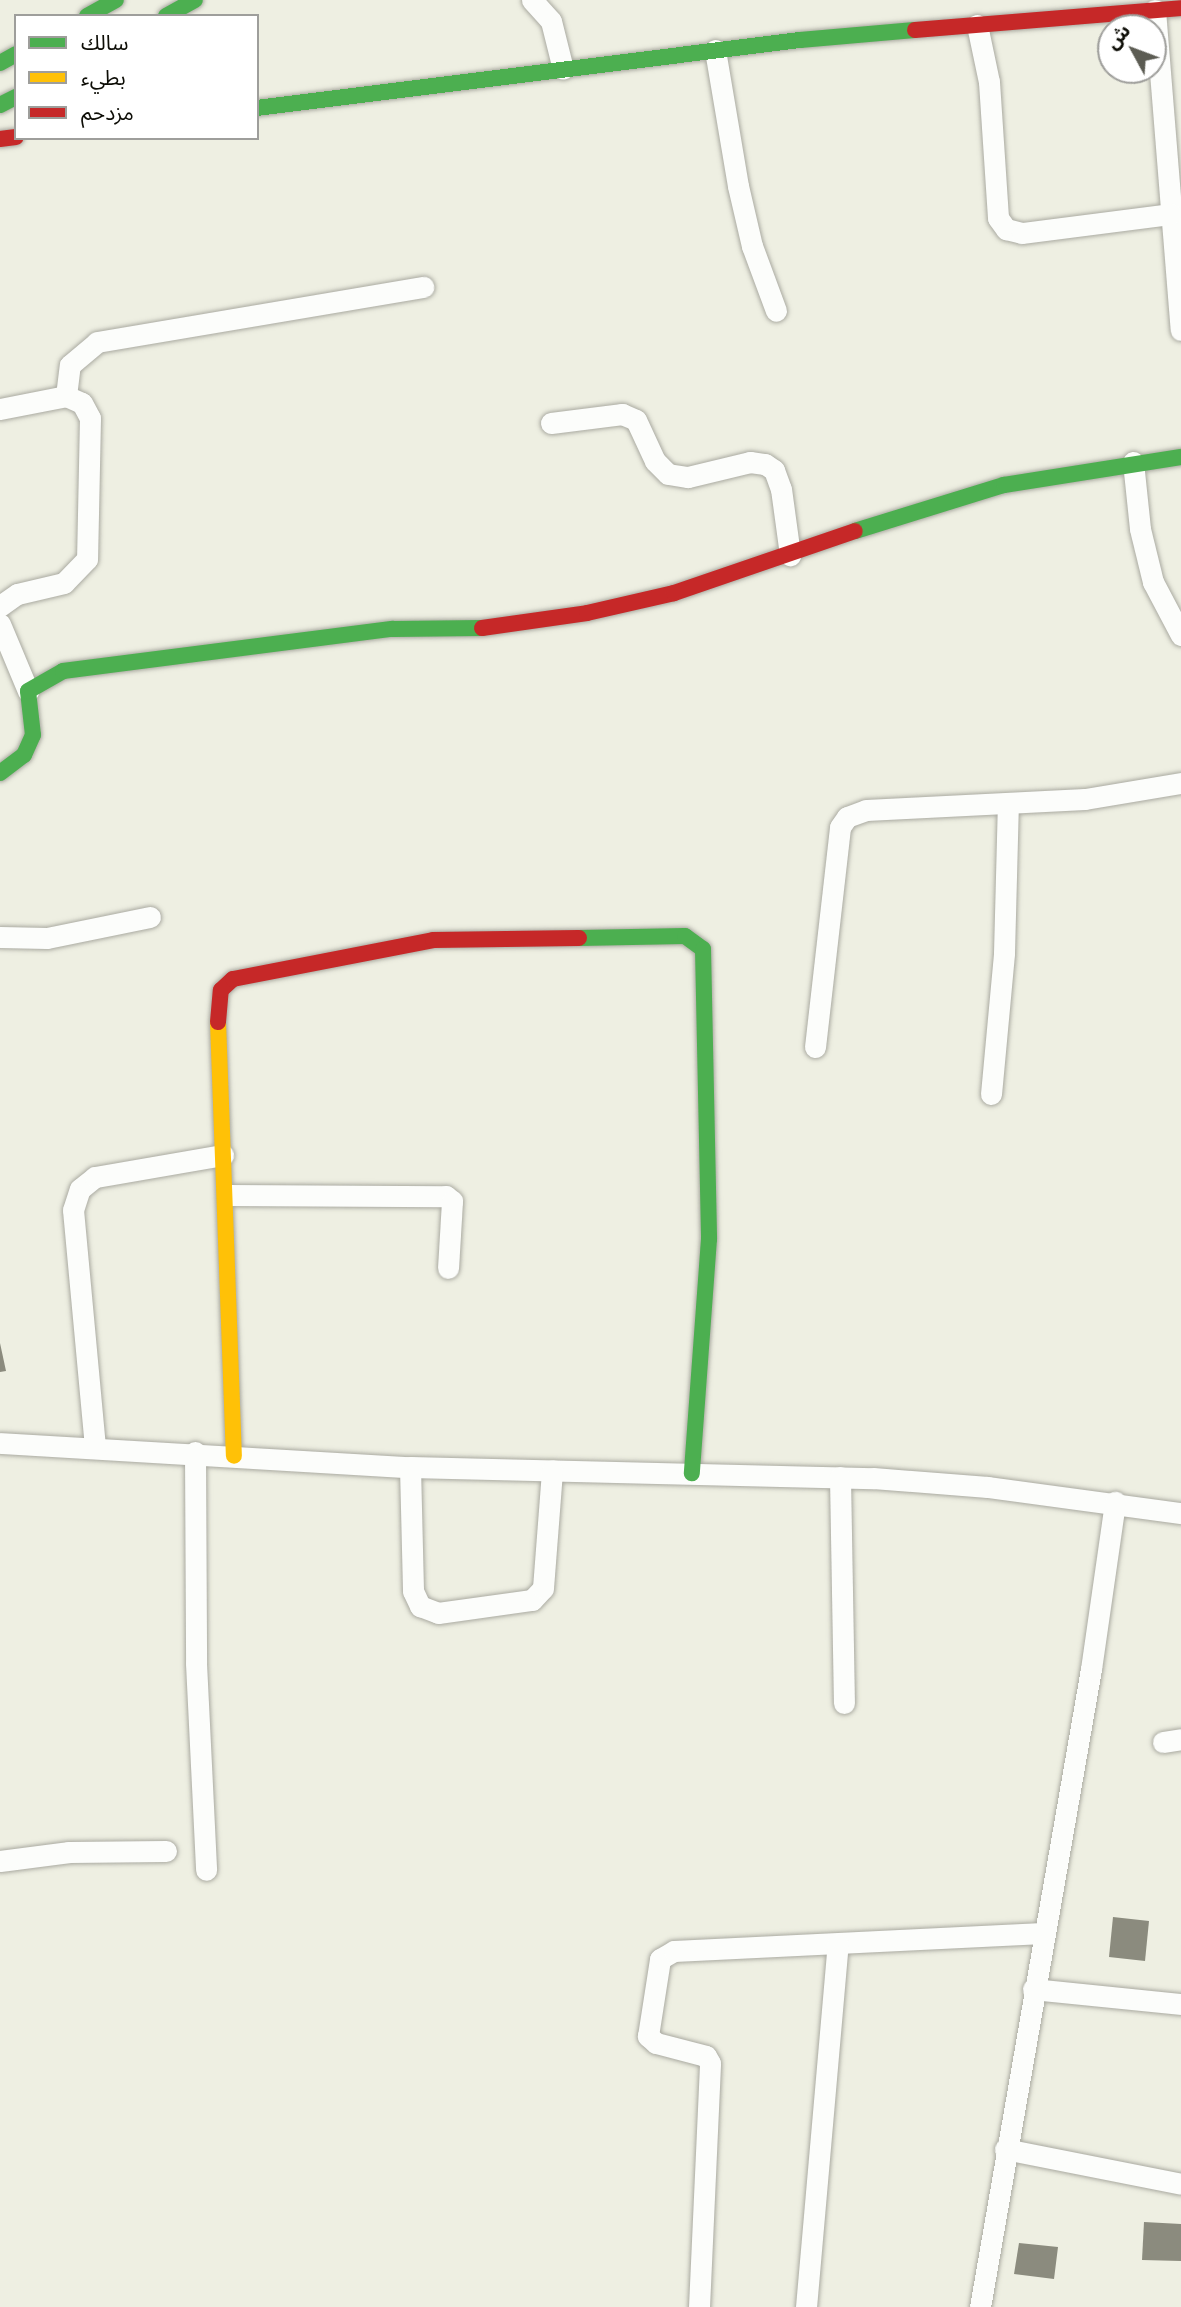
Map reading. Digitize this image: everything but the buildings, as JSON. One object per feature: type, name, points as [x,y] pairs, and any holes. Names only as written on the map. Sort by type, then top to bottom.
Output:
[{"type":"main road","points":[[91,14],[116,0]]},
{"type":"main road","points":[[170,14],[195,0]]},
{"type":"main road","points":[[259,108],[715,50],[1181,8]]},
{"type":"main road","points":[[0,773],[24,755],[33,735],[29,691],[63,671],[186,652],[393,629],[463,631],[587,613],[674,593],[958,497],[1133,462],[1181,457]]},
{"type":"main road","points":[[234,1456],[228,1195],[223,1155],[217,1008],[222,990],[233,979],[433,940],[685,936],[696,941],[703,949],[705,965],[709,1239],[692,1473]]},
{"type":"street","points":[[532,0],[551,21],[563,69]]},
{"type":"street","points":[[1155,10],[1181,330]]},
{"type":"street","points":[[978,25],[989,82],[998,218],[1006,229],[1022,233],[1171,214]]},
{"type":"street","points":[[715,50],[741,198],[776,311]]},
{"type":"street","points":[[66,396],[70,365],[97,342],[423,287]]},
{"type":"street","points":[[0,409],[66,396],[82,403],[90,418],[87,559],[64,583],[17,594],[0,606]]},
{"type":"street","points":[[551,423],[599,415],[629,417],[645,433],[655,461],[667,474],[688,477],[750,462],[765,464],[774,470],[781,489],[790,555]]},
{"type":"street","points":[[1133,462],[1140,529],[1153,582],[1181,635]]},
{"type":"street","points":[[0,624],[29,691]]},
{"type":"street","points":[[815,1046],[840,827],[847,817],[866,810],[1085,799],[1181,783]]},
{"type":"street","points":[[991,1094],[1004,953],[1008,804]]},
{"type":"street","points":[[0,937],[47,938],[150,917]]},
{"type":"street","points":[[95,1447],[73,1210],[80,1189],[95,1177],[223,1155]]},
{"type":"street","points":[[228,1195],[446,1196],[452,1201],[448,1268]]},
{"type":"street","points":[[0,1443],[195,1452],[410,1467],[840,1477],[1115,1502],[1181,1513]]},
{"type":"street","points":[[195,1452],[196,1663],[206,1870]]},
{"type":"street","points":[[410,1467],[412,1591],[420,1606],[438,1614],[532,1600],[543,1588],[552,1470]]},
{"type":"street","points":[[840,1477],[844,1703]]},
{"type":"street","points":[[980,2307],[1005,2149],[1091,1669],[1115,1502]]},
{"type":"street","points":[[0,1861],[69,1852],[166,1851]]},
{"type":"street","points":[[699,2307],[710,2063],[706,2056],[656,2043],[648,2036],[660,1959],[674,1951],[1043,1933]]},
{"type":"street","points":[[806,2307],[838,1944]]},
{"type":"street","points":[[1033,1989],[1181,2004]]},
{"type":"street","points":[[1005,2149],[1181,2184]]},
{"type":"traffic: fast","points":[[91,14],[116,0]]},
{"type":"traffic: fast","points":[[170,14],[195,0]]},
{"type":"traffic: fast","points":[[259,108],[800,40],[915,30]]},
{"type":"traffic: fast","points":[[0,63],[14,55]]},
{"type":"traffic: fast","points":[[0,105],[14,98]]},
{"type":"traffic: fast","points":[[855,531],[1004,485],[1181,457]]},
{"type":"traffic: fast","points":[[0,773],[24,755],[33,735],[28,691],[63,671],[393,629],[482,628]]},
{"type":"traffic: fast","points":[[579,938],[685,936],[703,949],[709,1239],[692,1473]]},
{"type":"traffic: slow","points":[[218,1022],[234,1456]]},
{"type":"traffic: jam","points":[[915,30],[1181,8]]},
{"type":"traffic: jam","points":[[0,139],[14,137]]},
{"type":"traffic: jam","points":[[482,628],[587,613],[674,593],[855,531]]},
{"type":"traffic: jam","points":[[218,1022],[221,990],[233,979],[433,940],[579,938]]}]
